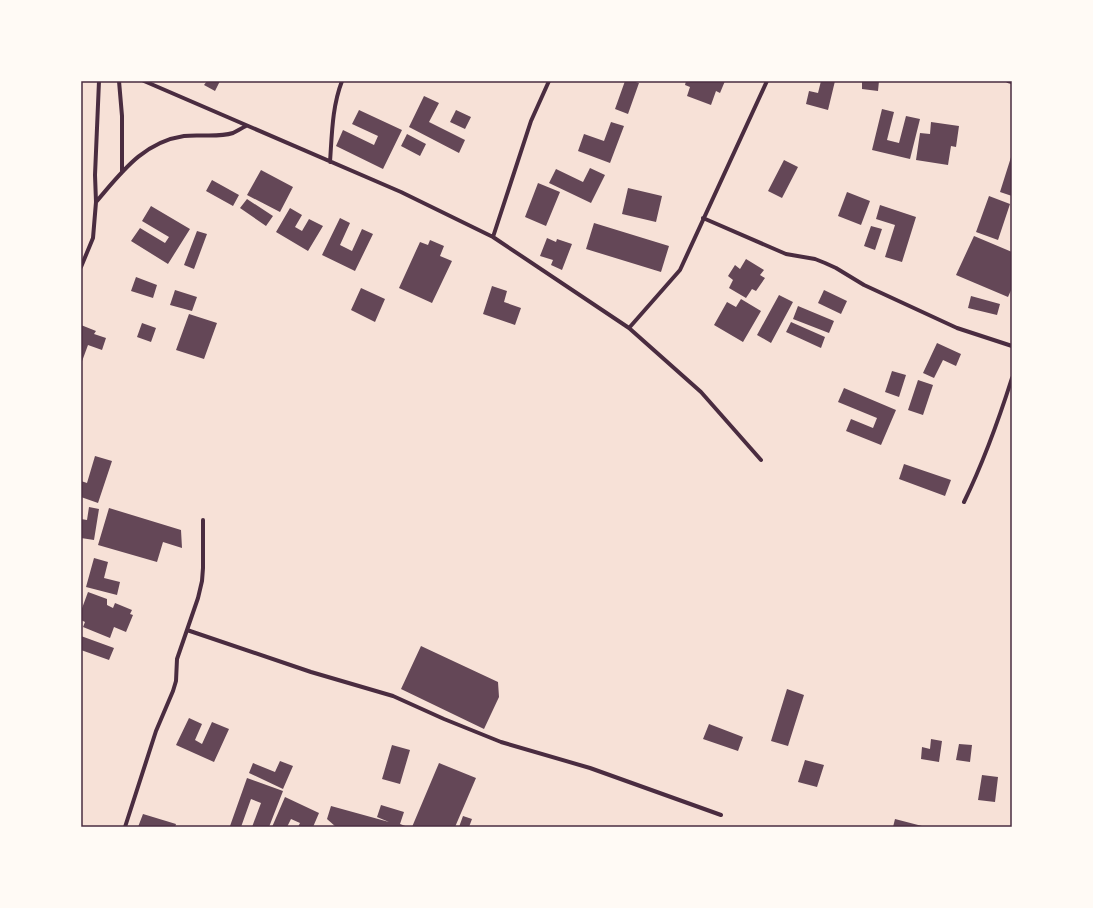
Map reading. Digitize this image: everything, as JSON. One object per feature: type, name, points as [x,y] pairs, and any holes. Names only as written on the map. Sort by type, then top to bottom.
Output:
[{"type":"street","points":[[81,267],[93,238],[96,202],[95,175],[99,81]]},
{"type":"street","points":[[119,81],[122,116],[122,172]]},
{"type":"street","points":[[144,81],[401,192],[494,237],[629,328],[701,392],[761,460]]},
{"type":"street","points":[[330,162],[333,119],[342,81]]},
{"type":"street","points":[[494,237],[531,122],[549,81]]},
{"type":"street","points":[[629,328],[680,270],[767,81]]},
{"type":"street","points":[[1008,81],[1012,82]]},
{"type":"street","points":[[96,202],[122,172],[141,154],[153,146],[184,136],[223,135],[234,132],[246,126]]},
{"type":"street","points":[[703,218],[786,254],[815,259],[825,263],[864,285],[957,328],[1012,346]]},
{"type":"street","points":[[964,502],[994,435],[1012,378]]},
{"type":"street","points":[[125,827],[156,731],[173,691],[176,681],[177,659],[198,598],[202,581],[203,520]]},
{"type":"street","points":[[187,630],[310,672],[393,696],[501,742],[590,768],[721,815]]},
{"type":"building","points":[[207,81],[220,81],[215,91],[204,85]]},
{"type":"building","points":[[625,81],[639,83],[628,114],[615,109]]},
{"type":"building","points":[[686,81],[725,81],[720,93],[716,91],[711,105],[687,96],[690,87],[685,85]]},
{"type":"building","points":[[821,81],[835,81],[828,110],[806,104],[809,91],[818,93]]},
{"type":"building","points":[[862,81],[879,81],[878,91],[862,89]]},
{"type":"building","points":[[424,96],[439,103],[429,122],[465,140],[459,153],[409,127]]},
{"type":"building","points":[[882,109],[894,112],[887,140],[899,143],[906,116],[920,119],[910,159],[872,150]]},
{"type":"building","points":[[359,110],[402,130],[383,169],[336,146],[343,130],[374,145],[378,136],[352,124]]},
{"type":"building","points":[[456,110],[471,117],[465,129],[450,122]]},
{"type":"building","points":[[611,122],[624,126],[610,163],[578,151],[584,134],[604,141]]},
{"type":"building","points":[[931,122],[959,126],[956,147],[951,146],[948,165],[916,160],[920,133],[930,134]]},
{"type":"building","points":[[407,134],[426,144],[420,156],[401,146]]},
{"type":"building","points":[[1012,154],[1012,196],[1000,192]]},
{"type":"building","points":[[784,160],[798,167],[782,198],[768,191]]},
{"type":"building","points":[[590,168],[605,175],[591,203],[549,183],[556,169],[583,182]]},
{"type":"building","points":[[261,170],[293,187],[280,212],[247,195]]},
{"type":"building","points":[[212,180],[239,195],[233,206],[206,191]]},
{"type":"building","points":[[538,183],[560,192],[546,226],[525,217]]},
{"type":"building","points":[[628,188],[662,196],[656,222],[622,214]]},
{"type":"building","points":[[847,192],[870,201],[861,225],[838,216]]},
{"type":"building","points":[[989,196],[1010,204],[998,240],[976,232]]},
{"type":"building","points":[[247,199],[273,216],[266,226],[240,208]]},
{"type":"building","points":[[880,205],[916,217],[902,262],[885,257],[895,225],[876,219]]},
{"type":"building","points":[[151,206],[190,229],[168,264],[131,241],[140,228],[165,243],[169,237],[142,221]]},
{"type":"building","points":[[290,208],[302,215],[295,227],[302,231],[309,219],[323,226],[308,251],[276,232]]},
{"type":"building","points":[[340,218],[350,223],[340,245],[352,251],[362,229],[373,234],[355,271],[322,255]]},
{"type":"building","points":[[594,223],[669,246],[661,272],[586,249]]},
{"type":"building","points":[[871,226],[882,229],[875,250],[864,246]]},
{"type":"building","points":[[197,231],[207,234],[194,269],[184,265]]},
{"type":"building","points":[[974,236],[1012,252],[1012,288],[1008,297],[956,275]]},
{"type":"building","points":[[547,238],[556,242],[557,239],[572,244],[562,270],[551,265],[553,260],[540,256]]},
{"type":"building","points":[[430,240],[444,246],[440,256],[452,261],[432,303],[399,288],[420,242],[428,245]]},
{"type":"building","points":[[746,259],[764,270],[760,275],[765,278],[756,291],[752,289],[746,298],[729,288],[733,280],[728,276],[735,265],[740,269]]},
{"type":"building","points":[[136,277],[157,285],[153,298],[131,291]]},
{"type":"building","points":[[492,286],[507,291],[504,302],[521,308],[515,325],[483,314]]},
{"type":"building","points":[[361,288],[385,299],[375,322],[351,310]]},
{"type":"building","points":[[175,290],[197,297],[192,311],[170,305]]},
{"type":"building","points":[[824,290],[847,301],[841,314],[818,303]]},
{"type":"building","points":[[779,295],[793,302],[771,343],[757,335]]},
{"type":"building","points":[[971,296],[1000,304],[997,315],[968,308]]},
{"type":"building","points":[[741,299],[761,311],[743,342],[714,325],[727,302],[736,307]]},
{"type":"building","points":[[798,306],[834,321],[829,333],[793,319]]},
{"type":"building","points":[[189,314],[217,323],[204,359],[176,350]]},
{"type":"building","points":[[791,322],[825,337],[821,348],[786,332]]},
{"type":"building","points":[[142,323],[156,328],[151,342],[137,337]]},
{"type":"building","points":[[81,325],[96,331],[94,334],[106,338],[102,350],[88,345],[81,364]]},
{"type":"building","points":[[937,343],[961,354],[956,366],[943,360],[934,378],[923,373]]},
{"type":"building","points":[[892,371],[906,375],[899,397],[885,392]]},
{"type":"building","points":[[918,380],[933,385],[923,415],[908,410]]},
{"type":"building","points":[[844,388],[896,410],[881,445],[846,431],[851,419],[873,428],[877,418],[838,402]]},
{"type":"building","points":[[95,456],[112,461],[98,503],[81,497],[81,481],[87,483]]},
{"type":"building","points":[[904,464],[951,480],[945,496],[899,479]]},
{"type":"building","points":[[89,507],[99,509],[94,540],[81,538],[81,519],[87,520]]},
{"type":"building","points":[[109,508],[181,530],[182,548],[163,542],[157,562],[98,545]]},
{"type":"building","points":[[94,558],[108,562],[104,578],[120,582],[117,595],[86,587]]},
{"type":"building","points":[[88,592],[107,599],[107,605],[113,608],[115,603],[132,610],[130,614],[133,615],[126,632],[114,627],[110,638],[83,627],[85,622],[81,620],[81,611]]},
{"type":"building","points":[[81,636],[114,648],[109,660],[81,650]]},
{"type":"building","points":[[421,646],[498,682],[499,697],[484,729],[401,689]]},
{"type":"building","points":[[787,689],[804,695],[788,746],[771,741]]},
{"type":"building","points":[[189,718],[202,724],[195,740],[202,744],[212,722],[229,729],[214,762],[176,745]]},
{"type":"building","points":[[709,724],[743,737],[738,751],[703,739]]},
{"type":"building","points":[[931,739],[942,741],[939,762],[921,759],[922,747],[930,749]]},
{"type":"building","points":[[959,744],[972,745],[970,762],[956,760]]},
{"type":"building","points":[[392,745],[410,750],[400,784],[382,779]]},
{"type":"building","points":[[805,760],[824,765],[817,787],[798,782]]},
{"type":"building","points":[[280,761],[293,766],[283,789],[249,773],[253,763],[275,772]]},
{"type":"building","points":[[439,763],[476,778],[455,827],[412,827]]},
{"type":"building","points":[[982,775],[998,777],[995,802],[978,800]]},
{"type":"building","points":[[247,778],[283,791],[269,827],[252,827],[261,803],[251,799],[241,827],[230,826]]},
{"type":"building","points":[[285,797],[319,813],[313,827],[298,827],[300,823],[291,819],[287,827],[272,827]]},
{"type":"building","points":[[381,805],[404,812],[400,824],[408,827],[336,827],[327,819],[331,806],[389,822],[377,817]]},
{"type":"building","points":[[143,814],[176,824],[175,827],[138,827]]},
{"type":"building","points":[[463,816],[472,819],[469,827],[459,827]]},
{"type":"building","points":[[895,819],[922,826],[922,827],[893,827]]}]
